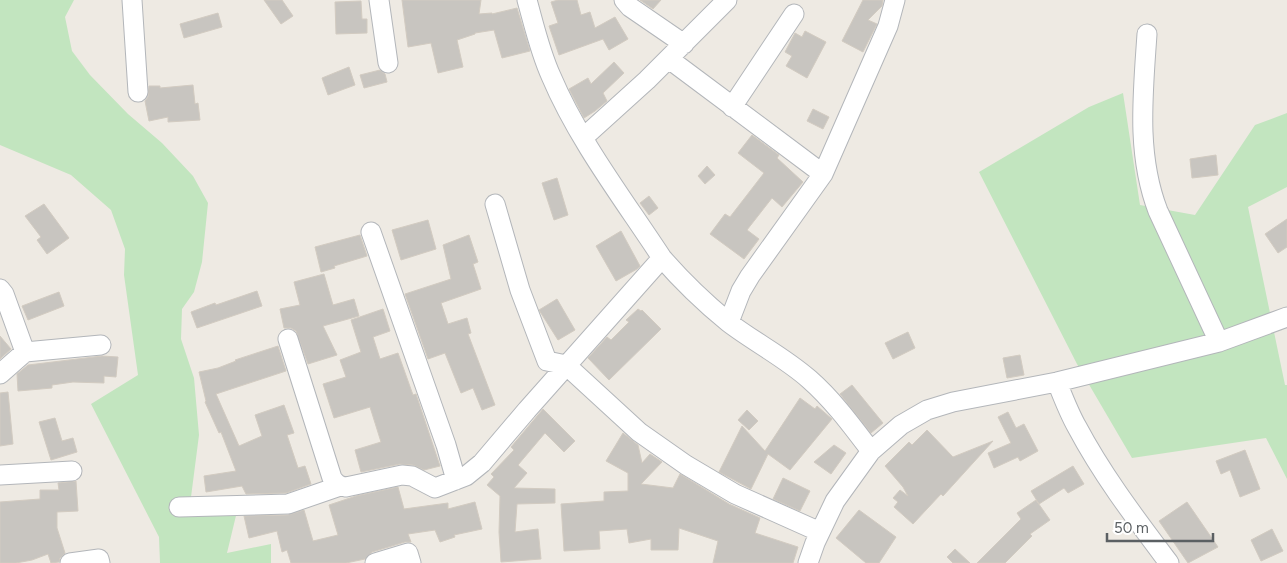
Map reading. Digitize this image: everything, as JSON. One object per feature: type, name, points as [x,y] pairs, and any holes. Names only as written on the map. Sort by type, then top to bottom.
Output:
[{"type":"street","points":[[132,0],[138,92]]},
{"type":"street","points":[[379,0],[388,63]]},
{"type":"street","points":[[527,0],[550,76],[590,150],[662,258],[729,322],[790,363],[810,380],[830,399],[871,451]]},
{"type":"street","points":[[624,0],[630,7],[684,44]]},
{"type":"street","points":[[584,137],[669,59],[727,0]]},
{"type":"street","points":[[729,322],[741,291],[750,276],[823,174],[888,26],[895,0]]},
{"type":"street","points":[[732,107],[794,14]]},
{"type":"street","points":[[1147,34],[1142,108],[1145,168],[1150,190],[1158,212],[1219,342]]},
{"type":"street","points":[[669,59],[823,174]]},
{"type":"street","points":[[495,204],[520,290],[548,361],[566,365],[639,432],[686,465],[735,494],[820,532]]},
{"type":"street","points":[[371,232],[446,445],[456,480]]},
{"type":"street","points":[[178,507],[288,504],[340,486],[355,486],[402,475],[412,476],[435,488],[466,476],[482,463],[566,365],[662,258]]},
{"type":"street","points":[[0,289],[4,294],[25,352]]},
{"type":"street","points":[[808,563],[820,532],[835,502],[871,451],[902,425],[927,410],[953,402],[1057,382],[1219,342],[1287,317]]},
{"type":"street","points":[[288,339],[332,478],[340,486]]},
{"type":"street","points":[[0,374],[25,352],[100,344]]},
{"type":"street","points":[[1057,382],[1076,426],[1104,473],[1169,563]]},
{"type":"street","points":[[0,476],[72,470]]},
{"type":"street","points":[[376,563],[408,553],[411,563]]},
{"type":"street","points":[[70,563],[99,559],[100,563]]},
{"type":"green space","points":[[0,0],[74,0],[65,17],[72,51],[90,75],[128,114],[162,143],[193,176],[208,203],[202,262],[194,292],[182,309],[181,339],[194,378],[199,435],[191,497],[240,499],[227,553],[271,544],[271,563],[160,563],[159,537],[91,404],[138,375],[124,275],[125,249],[111,210],[71,175],[0,145]]},
{"type":"green space","points":[[1123,93],[1140,205],[1195,215],[1255,125],[1287,113],[1287,187],[1248,207],[1285,385],[1287,385],[1287,479],[1266,438],[1132,458],[1077,364],[979,172],[1089,107]]},
{"type":"building","points":[[264,0],[282,0],[293,16],[281,24]]},
{"type":"building","points":[[402,0],[481,0],[479,14],[492,14],[517,8],[530,51],[502,58],[494,30],[475,33],[457,40],[463,67],[438,73],[431,43],[408,47]]},
{"type":"building","points":[[577,0],[581,15],[590,12],[595,28],[615,17],[628,39],[609,50],[603,39],[559,55],[549,26],[558,23],[551,2]]},
{"type":"building","points":[[640,0],[661,0],[653,9]]},
{"type":"building","points":[[863,0],[883,0],[882,6],[868,20],[877,24],[863,52],[842,41]]},
{"type":"building","points":[[361,1],[362,19],[367,19],[367,33],[336,34],[335,2]]},
{"type":"building","points":[[218,13],[222,27],[184,38],[180,24]]},
{"type":"building","points":[[805,31],[826,42],[807,78],[786,66],[792,56],[785,52],[795,33],[802,37]]},
{"type":"building","points":[[614,62],[624,73],[603,93],[607,101],[584,118],[569,89],[588,78],[591,84]]},
{"type":"building","points":[[349,67],[355,85],[328,95],[322,78]]},
{"type":"building","points":[[380,70],[385,74],[387,82],[364,88],[360,75]]},
{"type":"building","points":[[193,85],[195,104],[198,103],[200,120],[168,122],[168,117],[149,121],[145,101],[148,97],[149,86],[160,86],[160,88]]},
{"type":"building","points":[[813,109],[829,117],[823,129],[807,121]]},
{"type":"building","points":[[752,135],[779,155],[777,158],[803,182],[782,207],[772,198],[747,230],[759,239],[744,259],[710,234],[725,214],[730,217],[764,173],[738,153]]},
{"type":"building","points":[[1216,155],[1218,175],[1192,178],[1190,159]]},
{"type":"building","points":[[707,166],[715,175],[705,184],[698,176]]},
{"type":"building","points":[[557,178],[568,215],[554,220],[542,183]]},
{"type":"building","points":[[649,196],[658,208],[649,215],[640,203]]},
{"type":"building","points":[[44,204],[69,238],[47,254],[37,240],[41,237],[25,216]]},
{"type":"building","points":[[1287,219],[1287,247],[1278,253],[1265,234]]},
{"type":"building","points":[[428,220],[436,249],[401,260],[392,230]]},
{"type":"building","points":[[621,231],[640,266],[616,281],[596,246]]},
{"type":"building","points":[[360,235],[367,256],[321,272],[315,247]]},
{"type":"building","points":[[469,235],[478,262],[473,264],[481,289],[441,303],[448,324],[467,318],[471,333],[468,334],[495,405],[482,410],[473,388],[461,393],[445,353],[428,359],[405,294],[451,279],[443,245]]},
{"type":"building","points":[[324,274],[333,305],[354,299],[359,316],[323,326],[337,355],[308,364],[296,331],[291,328],[284,328],[280,309],[300,305],[294,282]]},
{"type":"building","points":[[257,291],[262,306],[197,328],[191,312]]},
{"type":"building","points":[[59,292],[64,306],[28,320],[22,306]]},
{"type":"building","points":[[557,299],[575,330],[558,340],[539,310]]},
{"type":"building","points":[[383,309],[390,331],[373,337],[380,359],[398,353],[413,395],[416,394],[440,466],[424,470],[413,465],[400,464],[361,472],[355,450],[381,442],[370,407],[334,418],[323,384],[346,377],[340,360],[361,352],[351,320]]},
{"type":"building","points":[[638,309],[642,310],[661,329],[609,380],[588,358],[607,337],[611,340],[629,322],[626,320]]},
{"type":"building","points":[[908,332],[915,348],[893,359],[885,343]]},
{"type":"building","points":[[0,336],[11,349],[0,359]]},
{"type":"building","points":[[278,346],[286,371],[216,394],[239,446],[262,436],[255,415],[284,405],[294,433],[287,435],[298,468],[305,466],[311,484],[286,493],[246,494],[242,486],[206,492],[204,476],[236,471],[221,432],[219,433],[205,402],[199,372],[218,368],[235,360]]},
{"type":"building","points":[[1020,355],[1024,375],[1007,378],[1003,358]]},
{"type":"building","points":[[102,356],[118,357],[116,377],[104,376],[104,383],[73,382],[52,385],[52,388],[18,391],[17,374],[28,365]]},
{"type":"building","points":[[852,385],[883,423],[871,433],[840,394]]},
{"type":"building","points":[[8,392],[13,444],[0,446],[0,393]]},
{"type":"building","points":[[800,398],[815,409],[817,406],[832,419],[790,470],[768,454],[751,489],[719,472],[742,426],[765,451]]},
{"type":"building","points":[[543,409],[575,441],[564,452],[545,433],[518,465],[527,473],[514,488],[555,489],[555,503],[517,504],[515,532],[538,529],[541,559],[501,562],[499,532],[500,496],[487,485],[494,477],[491,474],[514,450],[511,447]]},
{"type":"building","points":[[747,410],[758,421],[749,430],[738,420]]},
{"type":"building","points":[[1008,412],[1016,428],[1024,424],[1038,451],[1020,461],[1018,457],[994,468],[988,453],[1011,443],[998,417]]},
{"type":"building","points":[[55,418],[62,441],[73,438],[77,452],[51,460],[39,422]]},
{"type":"building","points":[[927,430],[953,457],[993,441],[943,496],[941,494],[913,524],[894,507],[898,502],[893,498],[900,490],[908,496],[903,487],[885,466],[909,442],[912,445]]},
{"type":"building","points":[[623,433],[638,445],[642,463],[650,454],[662,462],[641,484],[673,488],[680,474],[729,504],[760,518],[755,533],[798,547],[793,563],[713,563],[718,541],[679,528],[678,550],[651,550],[651,539],[629,543],[627,529],[599,531],[600,549],[564,551],[561,504],[604,501],[604,492],[628,491],[628,473],[606,461]]},
{"type":"building","points":[[834,445],[846,453],[831,474],[814,462]]},
{"type":"building","points":[[1245,450],[1260,489],[1240,497],[1230,470],[1221,474],[1216,461]]},
{"type":"building","points":[[1073,466],[1084,484],[1068,493],[1064,488],[1039,504],[1031,491]]},
{"type":"building","points":[[783,478],[810,491],[800,511],[773,499]]},
{"type":"building","points":[[76,481],[78,511],[57,512],[57,528],[65,553],[59,562],[51,563],[48,554],[16,563],[0,563],[0,502],[40,499],[40,490],[59,490],[58,483]]},
{"type":"building","points":[[398,487],[404,509],[448,503],[448,509],[475,502],[482,529],[454,535],[455,537],[440,542],[435,530],[408,534],[411,542],[372,552],[365,559],[346,563],[291,563],[287,550],[282,552],[277,531],[249,538],[244,516],[288,515],[304,510],[313,541],[338,535],[329,505],[356,496]]},
{"type":"building","points":[[1036,500],[1050,520],[1030,534],[1032,536],[1005,563],[977,563],[1021,519],[1017,513]]},
{"type":"building","points":[[1187,502],[1218,547],[1188,563],[1159,521]]},
{"type":"building","points":[[859,510],[896,537],[879,563],[866,563],[836,538]]},
{"type":"building","points":[[1272,529],[1283,551],[1261,561],[1251,540]]},
{"type":"building","points":[[955,549],[970,563],[953,563],[947,557]]}]
